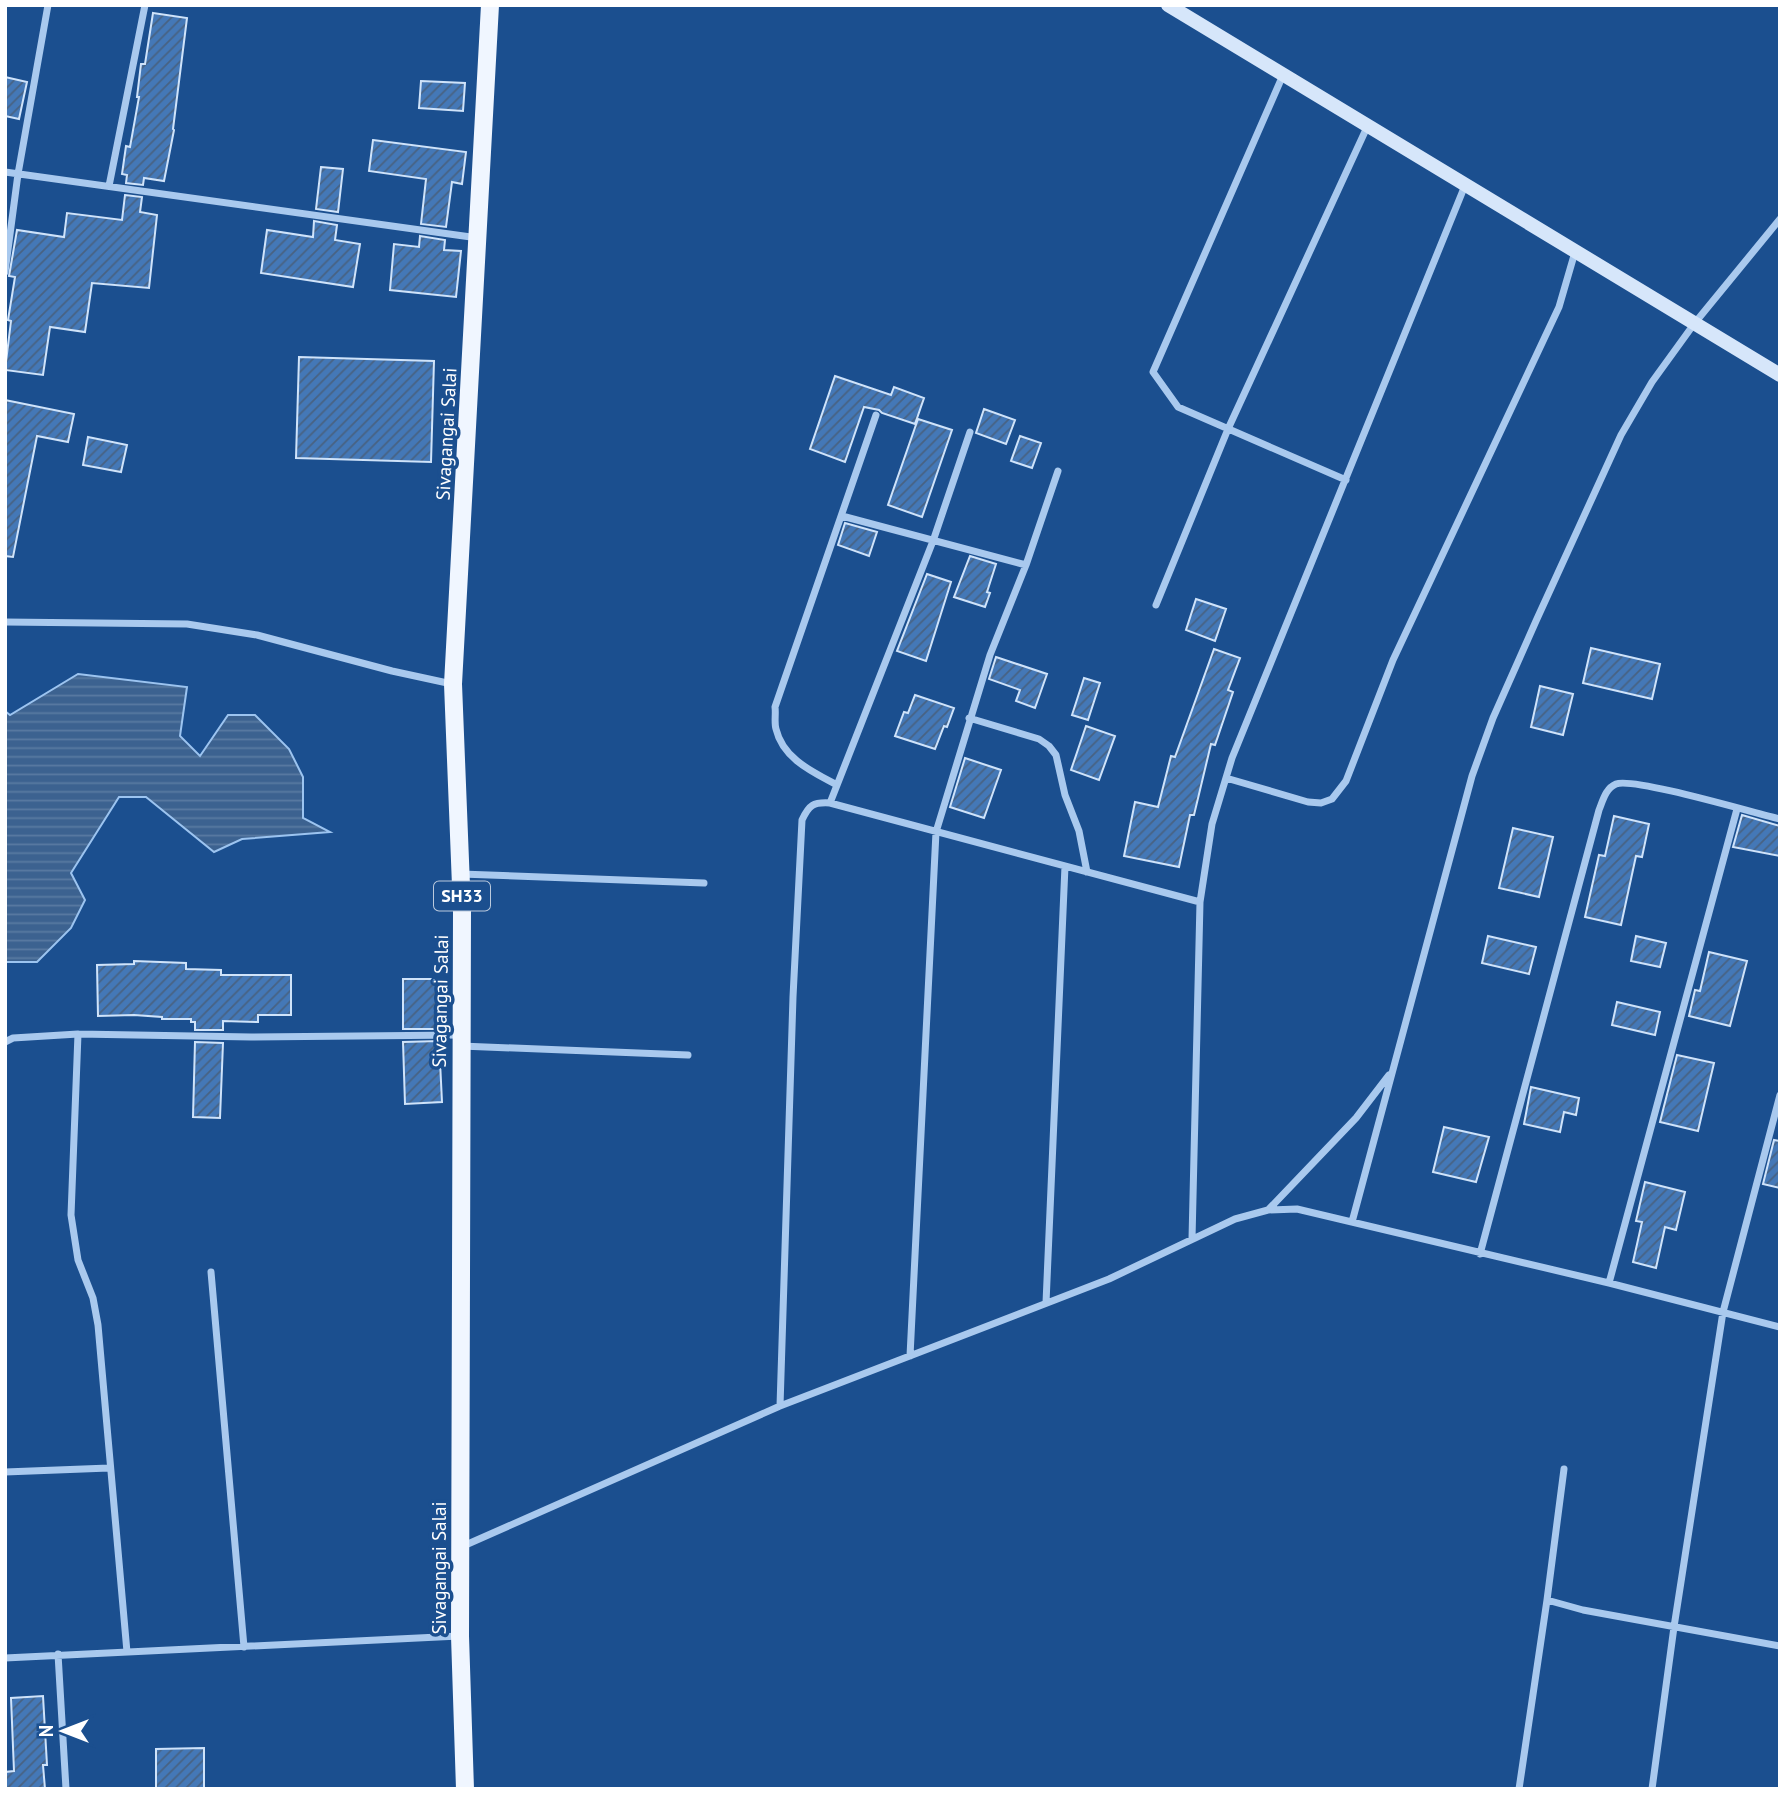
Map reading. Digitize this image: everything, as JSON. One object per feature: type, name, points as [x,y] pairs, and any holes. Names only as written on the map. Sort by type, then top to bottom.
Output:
[{"type":"main road","name":"Sivagangai Salai","points":[[465,1789],[460,1636],[461,874],[453,684],[490,5]]},
{"type":"street","points":[[5,272],[18,174],[48,5]]},
{"type":"street","points":[[109,187],[145,5]]},
{"type":"street","points":[[1168,5],[1780,374]]},
{"type":"street","points":[[1283,75],[1153,372],[1178,407],[1346,480]]},
{"type":"street","points":[[1156,605],[1228,429],[1368,125]]},
{"type":"street","points":[[5,172],[479,238]]},
{"type":"street","points":[[1192,1239],[1200,902],[1212,824],[1232,758],[1465,183]]},
{"type":"street","points":[[1352,1222],[1472,776],[1493,718],[1621,435],[1652,382],[1694,324],[1780,219]]},
{"type":"street","points":[[1226,778],[1308,802],[1321,803],[1332,799],[1346,781],[1393,660],[1559,307],[1576,251]]},
{"type":"street","points":[[837,785],[797,762],[785,748],[776,730],[775,706],[876,415]]},
{"type":"street","points":[[830,803],[933,541],[970,432]]},
{"type":"street","points":[[910,1356],[936,832],[990,655],[1026,565],[1058,471]]},
{"type":"street","points":[[842,516],[1026,565]]},
{"type":"street","points":[[5,622],[187,624],[257,635],[392,671],[453,684]]},
{"type":"street","points":[[969,718],[1039,740],[1049,746],[1056,755],[1065,796],[1079,831],[1087,872]]},
{"type":"street","points":[[1480,1254],[1557,963],[1599,810],[1607,791],[1613,785],[1623,782],[1780,819]]},
{"type":"street","points":[[780,1406],[792,1011],[802,820],[808,807],[815,803],[830,803],[1200,902]]},
{"type":"street","points":[[1609,1283],[1737,808]]},
{"type":"street","points":[[1046,1303],[1065,866]]},
{"type":"street","points":[[461,874],[704,883]]},
{"type":"street","points":[[78,1034],[71,1215],[78,1260],[93,1298],[98,1325],[127,1652]]},
{"type":"street","points":[[5,1042],[13,1038],[78,1034],[461,1040],[688,1055]]},
{"type":"street","points":[[1268,1210],[1356,1118],[1392,1071]]},
{"type":"street","points":[[1652,1789],[1723,1312],[1780,1095]]},
{"type":"street","points":[[460,1547],[780,1406],[1109,1279],[1234,1219],[1268,1210],[1297,1209],[1780,1326]]},
{"type":"street","points":[[211,1272],[244,1647]]},
{"type":"street","points":[[5,1472],[109,1468]]},
{"type":"street","points":[[1519,1789],[1548,1600],[1564,1469]]},
{"type":"street","points":[[1548,1600],[1583,1610],[1780,1646]]},
{"type":"street","points":[[5,1658],[460,1636]]},
{"type":"street","points":[[58,1654],[66,1789]]},
{"type":"water","points":[[78,674],[187,687],[180,736],[200,756],[228,715],[255,715],[289,749],[303,777],[303,818],[330,832],[242,839],[214,852],[146,797],[119,797],[71,873],[85,900],[71,928],[37,962],[5,962],[5,711],[10,715]]},
{"type":"building","points":[[153,13],[187,18],[174,130],[164,181],[144,178],[143,185],[126,183],[127,175],[122,174],[126,146],[130,147],[139,97],[141,64],[145,64]]},
{"type":"building","points":[[5,77],[27,82],[19,119],[5,116]]},
{"type":"building","points":[[421,81],[465,83],[463,111],[419,108]]},
{"type":"building","points":[[373,140],[466,152],[462,184],[452,182],[446,227],[421,224],[426,179],[369,171]]},
{"type":"building","points":[[321,167],[343,169],[338,212],[316,209]]},
{"type":"building","points":[[125,195],[142,197],[140,212],[157,215],[149,288],[92,283],[85,332],[50,327],[43,375],[5,370],[11,321],[8,320],[15,277],[9,276],[17,230],[64,237],[67,213],[122,220]]},
{"type":"building","points":[[314,221],[337,225],[335,240],[360,244],[353,287],[261,273],[267,230],[313,237]]},
{"type":"building","points":[[420,236],[445,240],[444,250],[461,251],[456,297],[390,290],[394,244],[419,247]]},
{"type":"building","points":[[299,357],[434,361],[431,462],[296,458]]},
{"type":"building","points":[[835,376],[891,395],[894,387],[924,398],[915,424],[864,407],[845,462],[810,449]]},
{"type":"building","points":[[5,400],[74,414],[68,442],[37,436],[13,557],[5,556]]},
{"type":"building","points":[[984,409],[1015,420],[1006,444],[976,433]]},
{"type":"building","points":[[918,419],[952,430],[922,517],[888,505]]},
{"type":"building","points":[[1020,436],[1041,443],[1032,468],[1011,461]]},
{"type":"building","points":[[88,437],[127,445],[121,472],[83,465]]},
{"type":"building","points":[[845,523],[877,532],[869,556],[838,545]]},
{"type":"building","points":[[970,556],[996,564],[985,607],[954,597]]},
{"type":"building","points":[[927,574],[951,582],[926,661],[897,651]]},
{"type":"building","points":[[1196,599],[1226,609],[1215,641],[1186,630]]},
{"type":"building","points":[[1591,648],[1660,664],[1652,699],[1583,683]]},
{"type":"building","points":[[1214,649],[1240,658],[1228,690],[1233,692],[1215,745],[1211,744],[1194,815],[1190,815],[1179,867],[1124,856],[1135,802],[1158,807],[1171,756],[1175,757]]},
{"type":"building","points":[[996,657],[1047,674],[1035,708],[1016,701],[1020,690],[989,679]]},
{"type":"building","points":[[1084,678],[1100,683],[1088,720],[1072,715]]},
{"type":"building","points":[[1540,686],[1573,694],[1563,735],[1531,727]]},
{"type":"building","points":[[915,695],[954,708],[935,749],[895,736],[904,712],[908,713]]},
{"type":"building","points":[[1086,726],[1115,736],[1099,780],[1071,770]]},
{"type":"building","points":[[965,758],[1001,770],[984,818],[950,807]]},
{"type":"building","points":[[1742,815],[1780,826],[1780,856],[1733,847]]},
{"type":"building","points":[[1614,816],[1649,824],[1642,857],[1636,856],[1621,925],[1585,917],[1599,855],[1605,856]]},
{"type":"building","points":[[1513,828],[1553,837],[1539,897],[1499,888]]},
{"type":"building","points":[[1488,936],[1536,947],[1529,974],[1482,963]]},
{"type":"building","points":[[1636,936],[1666,943],[1660,967],[1631,961]]},
{"type":"building","points":[[1709,952],[1747,961],[1730,1026],[1689,1016],[1695,990],[1700,991]]},
{"type":"building","points":[[134,961],[186,963],[186,969],[221,970],[221,975],[291,975],[291,1015],[258,1015],[258,1022],[223,1021],[223,1030],[195,1030],[195,1022],[191,1022],[191,1019],[134,1015],[98,1016],[97,965],[134,964]]},
{"type":"building","points":[[403,979],[438,979],[438,1029],[403,1029]]},
{"type":"building","points":[[1617,1002],[1660,1012],[1655,1035],[1612,1025]]},
{"type":"building","points":[[439,1041],[442,1102],[405,1104],[403,1042]]},
{"type":"building","points":[[195,1042],[223,1043],[220,1118],[193,1117]]},
{"type":"building","points":[[1677,1055],[1714,1063],[1698,1131],[1660,1122]]},
{"type":"building","points":[[1531,1087],[1579,1098],[1576,1115],[1564,1112],[1560,1132],[1524,1124]]},
{"type":"building","points":[[1444,1127],[1489,1137],[1476,1182],[1433,1172]]},
{"type":"building","points":[[1774,1140],[1780,1141],[1780,1188],[1763,1184]]},
{"type":"building","points":[[1645,1182],[1685,1192],[1676,1230],[1665,1227],[1656,1268],[1633,1262],[1642,1222],[1636,1221]]},
{"type":"building","points":[[43,1696],[47,1765],[43,1765],[45,1789],[5,1789],[5,1772],[14,1771],[11,1698]]},
{"type":"building","points":[[204,1748],[204,1788],[156,1788],[156,1749]]}]
